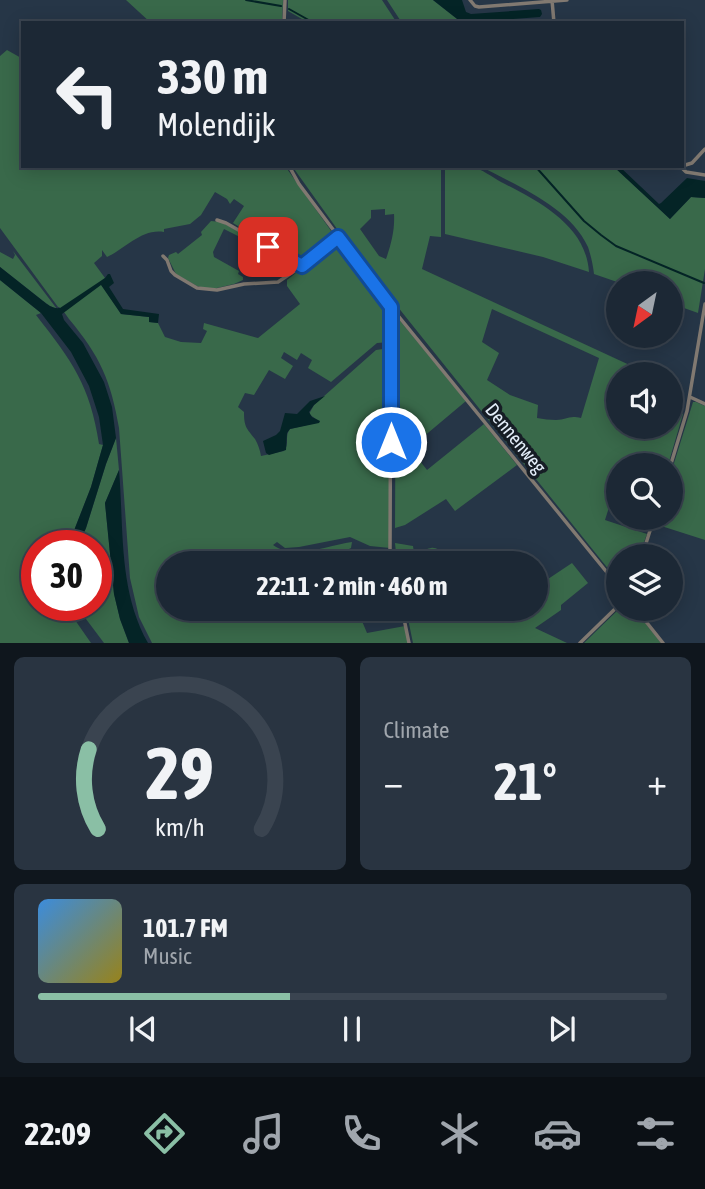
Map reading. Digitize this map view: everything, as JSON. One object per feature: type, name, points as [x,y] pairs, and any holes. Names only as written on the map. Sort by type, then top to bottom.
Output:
[{"type":"street","points":[[284,21],[285,0]]},
{"type":"street","points":[[470,0],[479,7],[567,0]]},
{"type":"street","points":[[552,1],[554,21]]},
{"type":"street","points":[[684,165],[692,163],[705,149]]},
{"type":"street","name":"Dennenweg","points":[[290,168],[299,184],[391,307],[606,571]]},
{"type":"street","points":[[683,168],[686,172],[705,175]]},
{"type":"street","points":[[217,220],[302,266]]},
{"type":"street","points":[[163,256],[173,273],[197,288],[217,290],[244,284],[278,282],[338,237]]},
{"type":"street","points":[[674,453],[690,397],[705,304]]},
{"type":"street","points":[[390,551],[391,307]]},
{"type":"street","points":[[690,397],[705,404]]},
{"type":"street","points":[[580,643],[606,618]]},
{"type":"street","points":[[405,621],[410,643]]},
{"type":"street","points":[[646,621],[663,643]]},
{"type":"green space","points":[[126,0],[283,0],[282,21],[149,21]]},
{"type":"green space","points":[[288,0],[382,0],[396,21],[306,21],[288,11]]},
{"type":"green space","points":[[387,0],[433,0],[460,21],[401,21]]},
{"type":"green space","points":[[7,50],[21,58],[21,168],[286,168],[334,235],[333,239],[307,261],[298,263],[233,223],[244,206],[234,199],[230,204],[215,192],[201,215],[190,224],[164,229],[164,232],[148,233],[107,257],[102,250],[102,256],[94,263],[105,278],[100,282],[121,314],[149,317],[149,322],[158,323],[165,337],[181,342],[201,343],[207,331],[203,329],[204,323],[258,338],[300,304],[287,286],[287,280],[336,241],[340,243],[387,304],[390,342],[377,343],[331,382],[308,368],[312,360],[301,353],[297,360],[284,352],[281,358],[293,366],[285,379],[269,370],[254,395],[245,393],[238,407],[244,412],[246,427],[256,441],[261,456],[284,451],[290,429],[320,422],[309,414],[314,405],[376,350],[390,348],[390,548],[370,546],[350,537],[299,547],[285,548],[277,542],[273,545],[286,551],[156,551],[156,621],[362,621],[367,633],[405,626],[408,643],[152,643],[139,617],[130,578],[119,428],[108,383],[89,345],[0,228],[0,56]]},
{"type":"green space","points":[[293,168],[441,168],[441,237],[430,236],[422,269],[623,362],[606,362],[606,439],[676,439],[672,453],[606,453],[606,530],[635,530],[647,534],[643,544],[606,544],[606,566],[345,240]],"holes":[[[385,209],[385,215],[394,214],[392,237],[386,259],[379,256],[360,229],[371,218],[371,210]],[[492,309],[599,358],[581,418],[537,418],[538,405],[510,395],[487,380],[499,353],[482,342]]]},
{"type":"green space","points":[[445,168],[479,169],[558,216],[579,241],[586,255],[589,272],[543,257],[445,234]]},
{"type":"green space","points":[[484,168],[615,168],[670,219],[691,197],[705,198],[705,269],[698,313],[683,308],[683,271],[606,271],[606,278],[594,274],[588,247],[580,233],[569,220],[541,199]]},
{"type":"green space","points":[[211,221],[221,222],[252,239],[243,252],[241,250],[246,240],[224,229],[213,252],[214,257],[239,271],[238,274],[243,280],[209,289],[197,286],[176,274],[168,258],[176,252],[178,254],[202,235],[201,232]]},
{"type":"green space","points":[[13,251],[57,309],[0,267],[0,252],[13,259]]},
{"type":"green space","points":[[0,280],[41,313],[36,315],[60,346],[85,389],[99,444],[103,445],[74,530],[21,530],[21,621],[76,621],[91,643],[0,643]]},
{"type":"green space","points":[[397,317],[466,401],[410,448],[427,470],[484,424],[517,465],[455,511],[446,499],[405,525],[395,528],[396,321]]},
{"type":"green space","points":[[693,402],[705,406],[705,540],[674,530],[683,530],[683,453],[677,453]]},
{"type":"green space","points":[[116,438],[119,470],[105,503],[108,530],[85,530],[86,528]]},
{"type":"green space","points":[[352,542],[350,551],[312,551]]},
{"type":"green space","points":[[395,543],[413,546],[414,551],[396,551]]},
{"type":"green space","points":[[431,548],[440,551],[422,551]]},
{"type":"green space","points":[[572,563],[588,583],[548,619],[548,579]]},
{"type":"green space","points":[[112,574],[120,619],[129,643],[104,643],[88,621],[112,621]]},
{"type":"green space","points":[[408,621],[545,621],[535,628],[567,643],[413,643]]},
{"type":"green space","points":[[607,621],[644,621],[661,643],[584,643]]},
{"type":"shaded area","points":[[433,0],[462,0],[466,12],[471,14],[539,9],[542,14],[540,17],[512,21],[460,21]]},
{"type":"shaded area","points":[[615,168],[621,168],[659,204],[687,178],[705,181],[705,198],[691,197],[670,219]]},
{"type":"shaded area","points":[[0,267],[47,304],[60,308],[110,274],[114,283],[109,287],[123,309],[159,314],[158,323],[149,322],[149,317],[121,314],[101,285],[62,314],[83,343],[104,382],[112,407],[116,438],[85,530],[74,530],[103,445],[99,417],[89,386],[71,352],[41,313],[0,280]]},
{"type":"shaded area","points":[[325,396],[309,412],[319,423],[290,429],[287,433],[286,450],[269,455],[266,453],[263,441],[280,431],[285,413],[297,414],[310,401]]},
{"type":"shaded area","points":[[119,470],[127,580],[138,623],[148,643],[129,643],[120,619],[112,574],[112,530],[108,530],[105,503]]},
{"type":"waterway","points":[[246,0],[281,6]]},
{"type":"waterway","points":[[289,9],[310,21]]},
{"type":"waterway","points":[[537,168],[584,221],[616,246],[704,283]]},
{"type":"route","points":[[268,247],[302,266],[338,237],[391,307],[391,442]]}]
